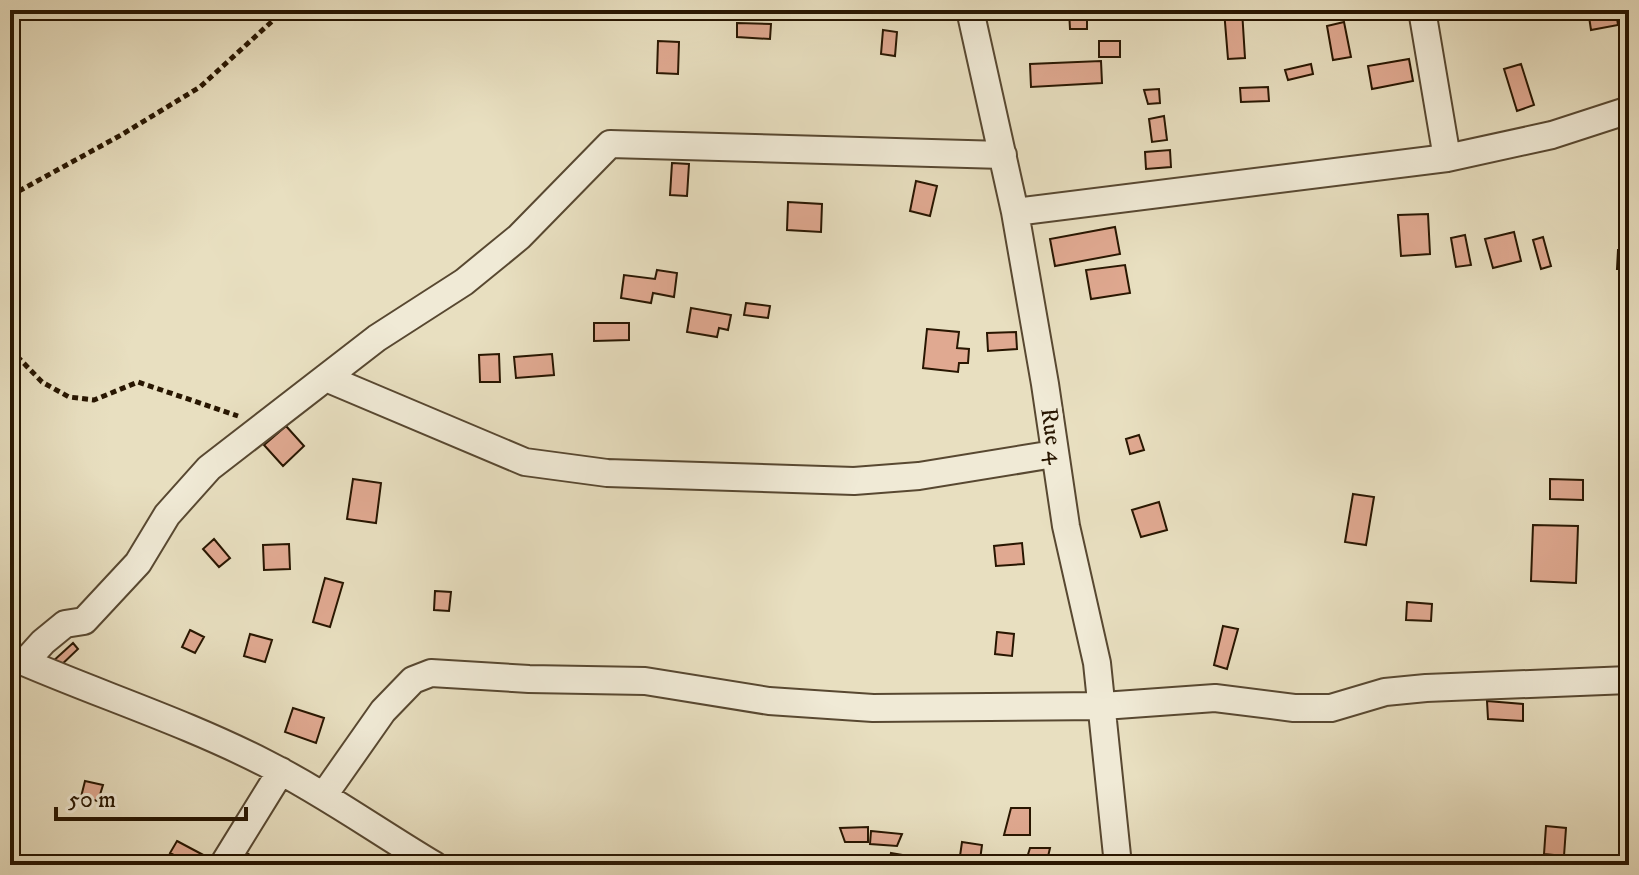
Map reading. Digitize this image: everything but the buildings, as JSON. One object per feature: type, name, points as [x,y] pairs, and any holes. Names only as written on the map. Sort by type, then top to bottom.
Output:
[{"type":"street","name":"Rue 4","points":[[970,10],[1015,212],[1066,526],[1097,663],[1118,865]]},
{"type":"street","points":[[1422,10],[1447,158]]},
{"type":"street","points":[[1015,212],[1447,158],[1552,135],[1629,110]]},
{"type":"street","points":[[17,659],[65,624],[84,621],[138,563],[146,546],[181,498],[209,468],[377,338],[464,282],[519,237],[610,144],[1003,155]]},
{"type":"street","points":[[326,378],[525,462],[607,473],[854,481],[919,476],[1054,454]]},
{"type":"street","points":[[17,659],[213,738],[281,771],[434,865]]},
{"type":"street","points":[[324,795],[383,711],[413,680],[431,673],[645,681],[769,701],[873,708],[1103,706],[1215,698],[1294,708],[1331,708],[1385,692],[1426,688],[1629,680]]},
{"type":"street","points":[[223,865],[281,771]]},
{"type":"path","points":[[10,196],[200,87],[279,15],[289,10]]},
{"type":"path","points":[[10,349],[42,382],[69,397],[94,400],[138,382],[265,425]]}]
